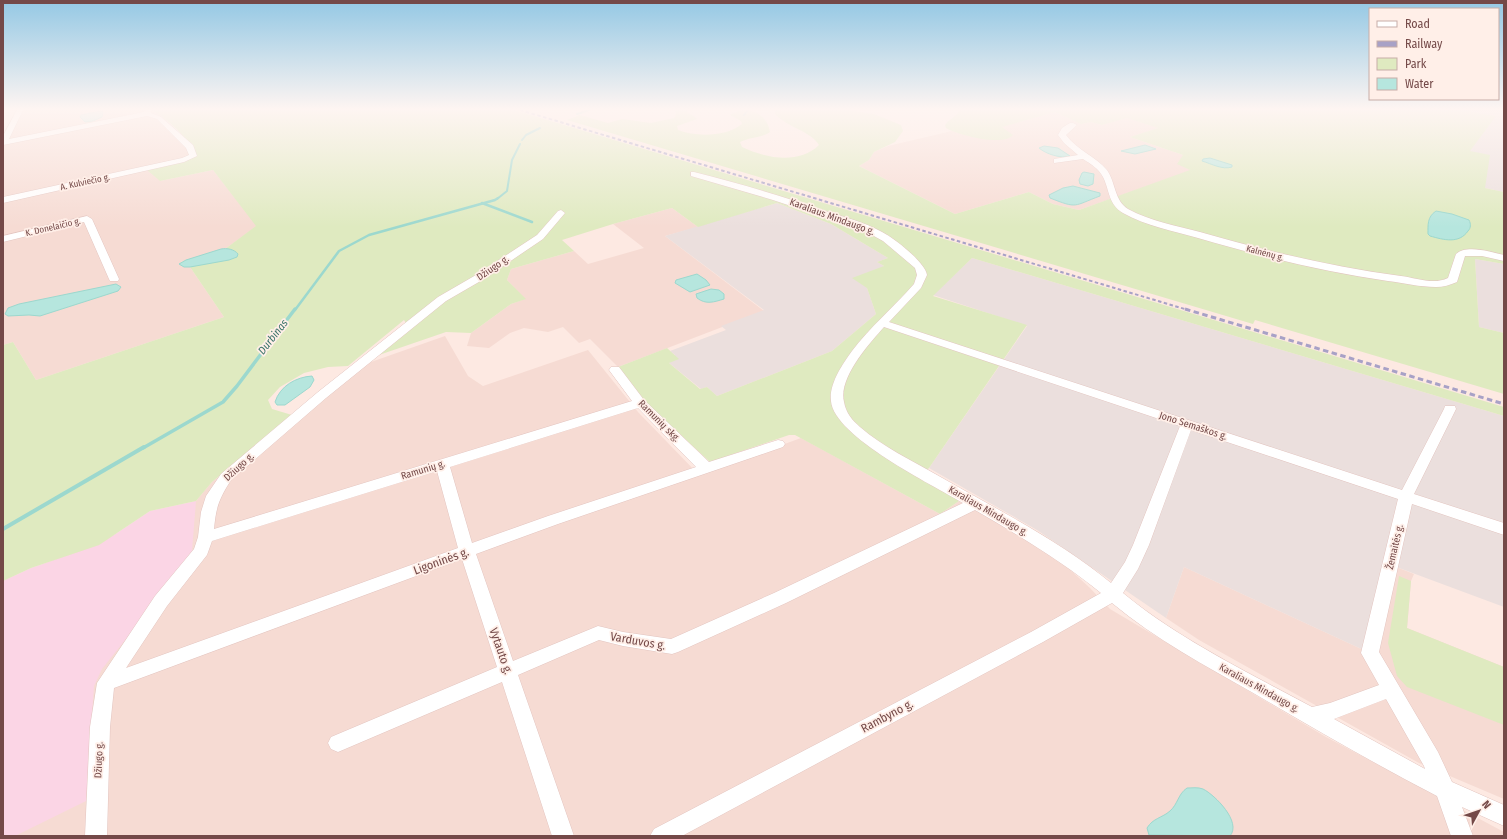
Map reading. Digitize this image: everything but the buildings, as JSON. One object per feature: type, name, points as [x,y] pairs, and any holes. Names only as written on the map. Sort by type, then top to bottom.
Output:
[{"type":"street","name":"A. Kulviečio g.","points":[[3,200],[190,158],[193,156],[191,149]]},
{"type":"street","name":"Kalnėnų g.","points":[[1076,149],[1107,177],[1116,203],[1129,212],[1160,224],[1306,264],[1393,279],[1431,283],[1448,283],[1453,280],[1461,254],[1466,252],[1478,253],[1504,258]]},
{"type":"street","points":[[1057,161],[1085,156]]},
{"type":"street","name":"Karaliaus Mindaugo g.","points":[[694,174],[746,188],[866,228],[888,240],[919,268],[922,275],[918,284],[882,323],[850,362],[841,379],[837,397],[838,408],[841,414],[862,435],[883,450],[1023,531],[1089,574],[1132,610],[1175,639],[1242,679],[1445,789],[1504,816]]},
{"type":"street","name":"Džiugo g.","points":[[96,836],[100,726],[106,683],[161,601],[201,551],[206,537],[208,512],[213,496],[226,477],[322,395],[442,299],[480,277],[540,237],[561,213]]},
{"type":"street","name":"K. Donelaičio g.","points":[[3,239],[87,219],[114,278]]},
{"type":"street","name":"Jono Semaškos g.","points":[[882,323],[1504,529]]},
{"type":"street","name":"Ramunių skg.","points":[[616,370],[640,404],[706,468]]},
{"type":"street","name":"Ramunių g.","points":[[206,537],[640,404]]},
{"type":"street","name":"Žemaitės g.","points":[[1450,409],[1406,496],[1370,653],[1431,759],[1445,789],[1462,836]]},
{"type":"street","points":[[1112,594],[1132,565],[1141,545],[1187,424]]},
{"type":"street","name":"Ligoninės g.","points":[[106,683],[467,551],[778,444]]},
{"type":"street","name":"Vytauto g.","points":[[442,464],[467,551],[563,836]]},
{"type":"street","name":"Varduvos g.","points":[[338,743],[598,633],[623,639],[672,647],[780,598],[976,503]]},
{"type":"street","name":"Rambyno g.","points":[[661,836],[1037,637],[1112,594]]},
{"type":"street","points":[[1310,716],[1330,712],[1390,690]]},
{"type":"shaded area","points":[[3,149],[194,149],[197,156],[183,162],[160,181],[213,170],[257,226],[225,249],[181,262],[181,266],[190,267],[224,317],[36,380],[13,342],[3,345]]},
{"type":"shaded area","points":[[881,149],[1166,149],[1183,155],[1190,171],[1079,210],[1053,204],[1029,192],[955,214],[859,166],[869,160],[874,152]]},
{"type":"shaded area","points":[[1470,149],[1504,149],[1504,192],[1485,188]]},
{"type":"shaded area","points":[[777,203],[831,224],[888,258],[877,262],[884,266],[867,288],[876,314],[832,351],[717,396],[707,387],[701,389],[669,363],[675,355],[670,351],[726,330],[721,326],[764,310],[665,236]]},
{"type":"shaded area","points":[[672,208],[698,227],[665,236],[764,311],[618,367],[590,339],[579,343],[563,327],[548,332],[524,328],[510,333],[489,348],[467,346],[471,333],[511,304],[525,299],[507,280],[511,269],[574,251],[588,264],[644,248],[613,224]]},
{"type":"shaded area","points":[[972,258],[1504,416],[1504,607],[1391,565],[1370,653],[1184,567],[1166,618],[1037,530],[929,468],[1027,326],[933,295]]},
{"type":"shaded area","points":[[1475,259],[1504,264],[1504,333],[1479,327]]},
{"type":"shaded area","points":[[445,336],[468,376],[483,386],[588,350],[638,412],[699,475],[801,438],[940,514],[959,501],[980,510],[1066,566],[1110,609],[1326,737],[1504,832],[1504,836],[3,836],[3,581],[196,501],[212,482],[261,441],[371,362]]},
{"type":"shaded area","points":[[196,501],[192,551],[165,590],[102,669],[94,686],[86,801],[15,836],[3,836],[3,581],[31,568],[99,545],[150,511]]},
{"type":"shaded area","points":[[1391,565],[1414,574],[1411,581],[1407,628],[1504,667],[1504,799],[1419,763],[1199,640],[1166,618],[1184,567],[1370,653]]},
{"type":"green space","points":[[645,149],[1504,407],[1504,416],[972,258],[933,296],[1027,325],[929,468],[921,476],[959,501],[940,514],[795,435],[789,435],[710,462],[651,408],[618,367],[667,348],[679,359],[669,363],[700,389],[707,387],[717,396],[832,351],[876,314],[867,288],[852,278],[884,266],[877,262],[888,258],[831,224],[777,203],[698,227],[672,208],[562,240],[574,251],[511,269],[507,280],[526,299],[511,304],[471,333],[446,332],[379,355],[410,330],[404,320],[348,366],[328,367],[304,373],[280,387],[268,400],[272,409],[292,415],[212,482],[196,501],[150,511],[99,545],[31,568],[3,581],[3,345],[13,342],[36,380],[224,317],[190,267],[184,267],[179,264],[186,260],[225,249],[256,226],[213,170],[160,181],[147,170],[183,162],[197,156],[194,150]]},
{"type":"green space","points":[[665,149],[747,149],[761,154],[782,158],[802,155],[813,149],[880,149],[874,152],[869,160],[859,166],[955,214],[1029,192],[1053,204],[1079,210],[1190,170],[1177,164],[1183,155],[1166,149],[1471,149],[1470,151],[1490,155],[1485,188],[1504,192],[1504,264],[1475,259],[1479,327],[1504,333],[1504,394],[1255,320],[1253,324]]},
{"type":"green space","points":[[1399,576],[1411,581],[1407,628],[1504,667],[1504,725],[1407,687],[1397,676],[1388,643]]},
{"type":"water","points":[[1041,149],[1060,149],[1070,156],[1062,157]]},
{"type":"water","points":[[1128,149],[1155,149],[1135,154],[1121,151]]},
{"type":"water","points":[[1210,158],[1232,165],[1232,167],[1221,167],[1202,161],[1203,159]]},
{"type":"water","points":[[1084,172],[1094,174],[1093,184],[1088,186],[1080,184],[1079,180]]},
{"type":"water","points":[[1073,186],[1100,193],[1100,196],[1075,205],[1066,204],[1050,198],[1049,195],[1063,188]]},
{"type":"water","points":[[1436,211],[1452,214],[1469,220],[1470,229],[1460,238],[1451,240],[1430,236],[1428,234],[1429,221],[1433,213]]},
{"type":"water","points":[[221,249],[234,251],[238,254],[237,257],[229,260],[190,267],[184,267],[179,264],[186,260]]},
{"type":"water","points":[[697,274],[706,280],[710,285],[690,292],[675,283],[676,280]]},
{"type":"water","points":[[116,284],[121,287],[118,291],[40,316],[8,316],[5,314],[8,308],[19,304]]},
{"type":"water","points":[[711,289],[719,290],[724,294],[724,299],[713,302],[704,302],[697,298],[696,294]]},
{"type":"water","points":[[312,376],[314,380],[310,387],[285,405],[277,405],[275,402],[277,396],[289,383],[300,378]]},
{"type":"water","points":[[1187,788],[1203,789],[1220,803],[1226,810],[1233,824],[1233,830],[1230,836],[1149,835],[1147,828],[1149,825],[1170,811],[1184,790]]},
{"type":"waterway","name":"Durbinas","points":[[497,199],[507,191],[512,160],[517,149]]},
{"type":"waterway","name":"Durbinas","points":[[483,203],[498,198]]},
{"type":"waterway","name":"Durbinas","points":[[295,310],[339,251],[369,235],[483,203]]},
{"type":"waterway","points":[[483,203],[532,222]]},
{"type":"waterway","name":"Durbinas","points":[[143,448],[223,402],[237,386],[295,309]]},
{"type":"waterway","name":"Durbinas","points":[[3,529],[144,447]]},
{"type":"railway","points":[[651,149],[1188,310]]},
{"type":"railway","points":[[1185,309],[1504,404]]}]
